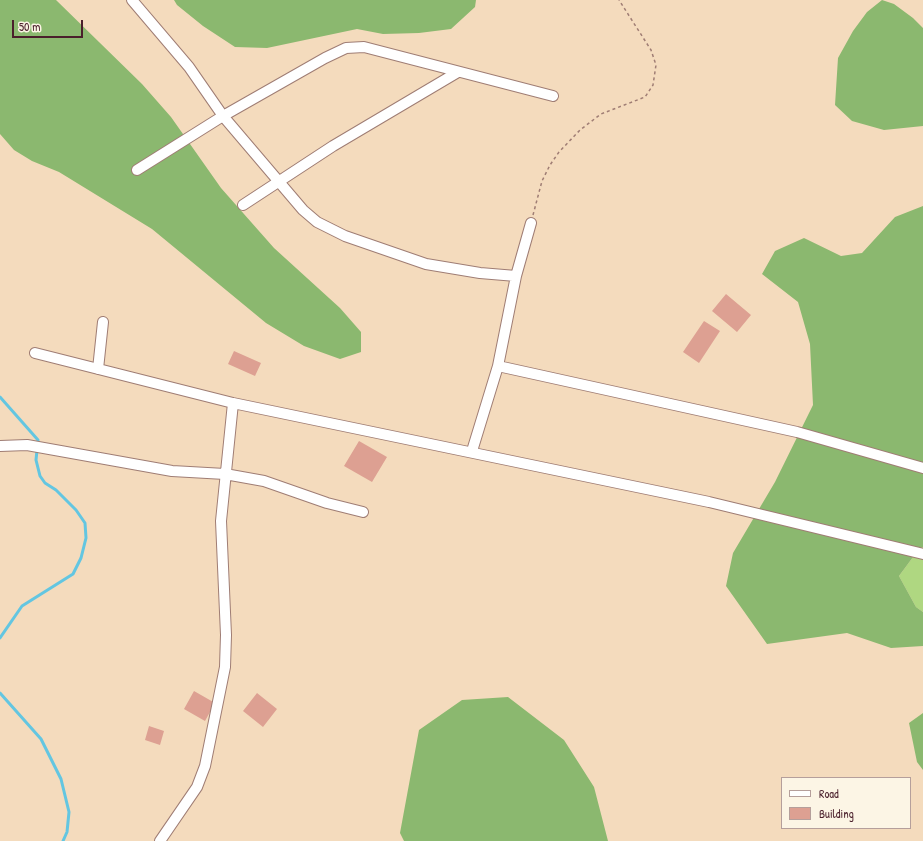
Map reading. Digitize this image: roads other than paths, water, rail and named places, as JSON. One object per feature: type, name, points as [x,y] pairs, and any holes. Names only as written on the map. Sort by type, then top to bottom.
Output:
[{"type":"street","points":[[132,0],[189,67],[223,116],[303,210],[317,222],[345,236],[426,264],[480,273],[516,276]]},
{"type":"street","points":[[137,170],[223,116],[325,58],[346,48],[364,47],[553,96]]},
{"type":"street","points":[[243,205],[278,181],[458,72]]},
{"type":"street","points":[[472,451],[498,366],[516,276],[531,224]]},
{"type":"street","points":[[98,369],[103,322]]},
{"type":"street","points":[[35,353],[234,403],[448,448],[472,451],[709,502],[923,554]]},
{"type":"street","points":[[498,366],[797,432],[923,468]]},
{"type":"street","points":[[160,841],[197,787],[205,766],[225,667],[226,635],[221,521],[234,403]]},
{"type":"street","points":[[0,446],[27,445],[172,471],[226,474],[264,481],[327,503],[363,512]]},
{"type":"waterway","points":[[0,397],[38,440],[36,460],[40,476],[45,483],[56,490],[76,510],[85,523],[86,538],[81,558],[73,574],[22,606],[0,638]]},
{"type":"waterway","points":[[0,693],[41,739],[61,779],[69,812],[67,832],[63,841]]}]
